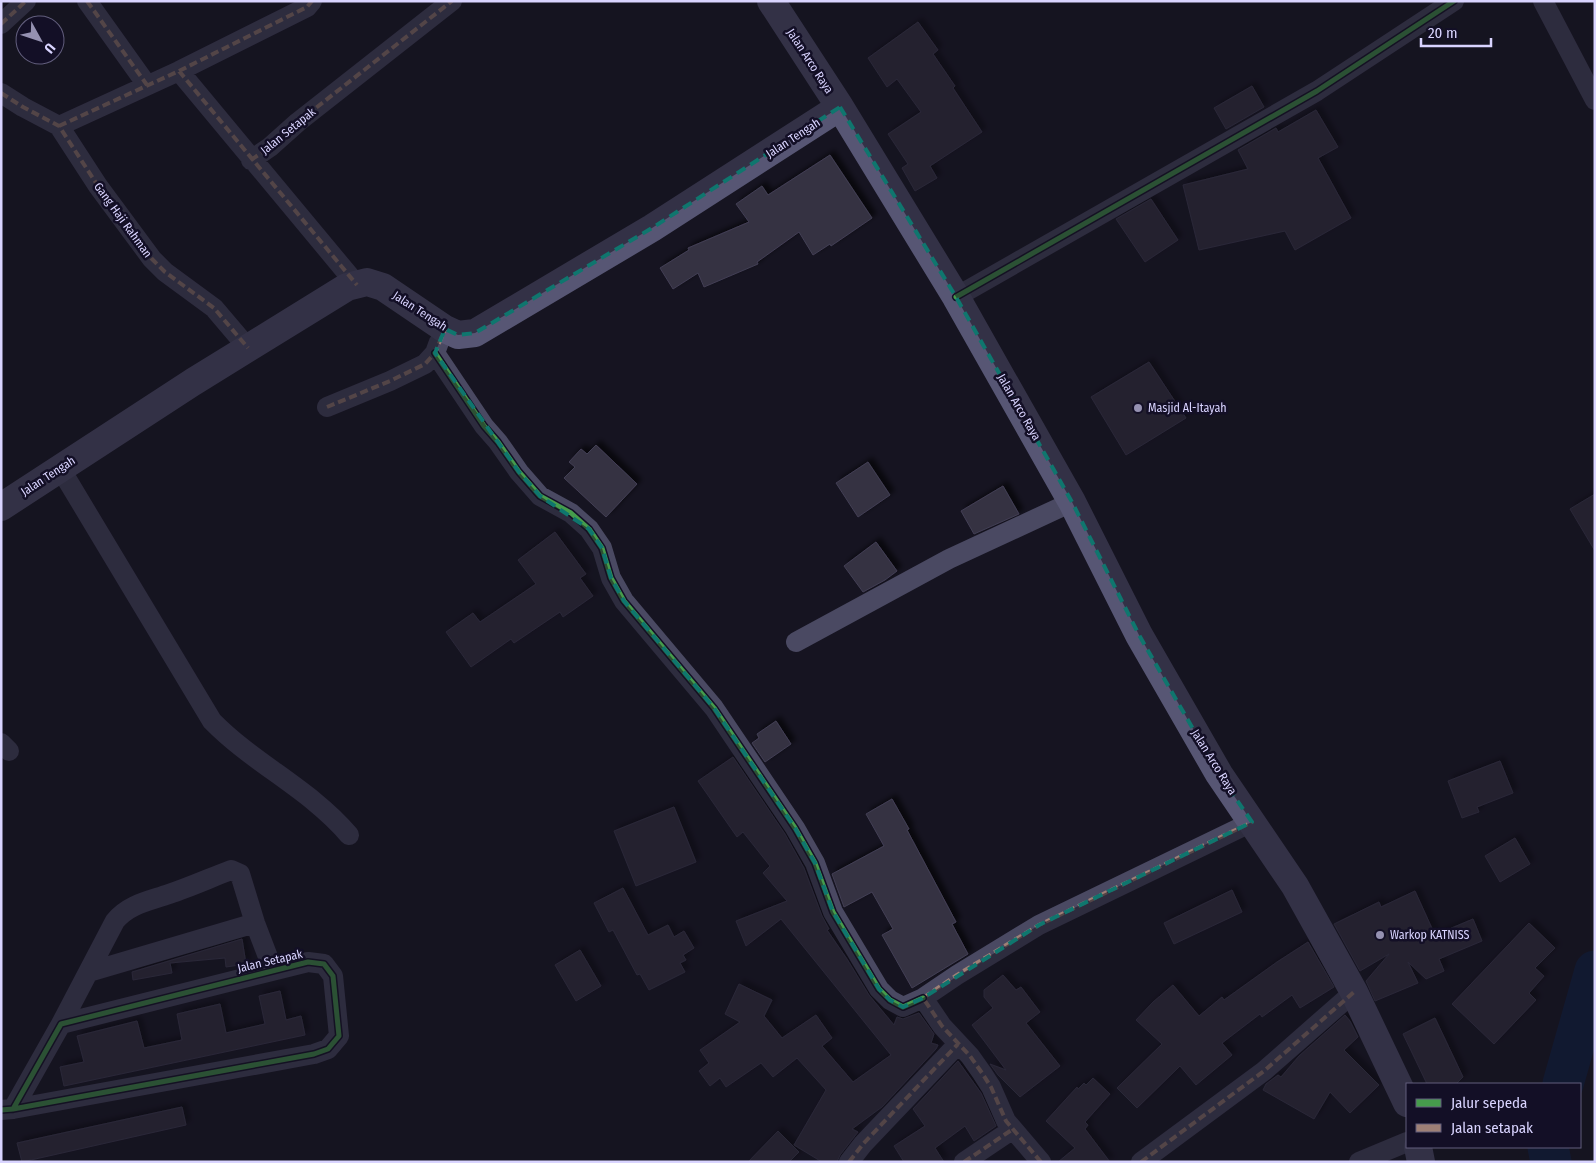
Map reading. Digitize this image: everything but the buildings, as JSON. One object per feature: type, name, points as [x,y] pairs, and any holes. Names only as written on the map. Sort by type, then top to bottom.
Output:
[{"type":"main road","name":"Jalan Arco Raya","points":[[771,1],[840,108],[956,297],[1072,502],[1139,635],[1219,774],[1294,886],[1354,992],[1406,1101]]},
{"type":"main road","name":"Jalan Tengah","points":[[1,506],[347,287],[367,282],[383,287],[440,341],[458,335],[475,333],[652,228],[840,108]]},
{"type":"main road","points":[[1418,1148],[1421,1162]]},
{"type":"street","points":[[1,24],[26,1]]},
{"type":"street","points":[[87,1],[147,85]]},
{"type":"street","points":[[59,126],[178,71],[307,7],[312,1]]},
{"type":"street","name":"Jalan Setapak","points":[[356,285],[251,160],[270,147],[298,122],[452,1]]},
{"type":"street","points":[[956,297],[1318,91],[1454,1]]},
{"type":"street","points":[[1543,1],[1595,100]]},
{"type":"street","points":[[178,71],[251,160]]},
{"type":"street","name":"Gang Haji Rahman","points":[[1,93],[59,126],[98,186],[152,259],[165,272],[214,308],[248,348]]},
{"type":"street","points":[[327,407],[411,372],[425,364],[440,341],[484,426],[540,496],[571,513],[589,529],[602,548],[611,578],[624,601],[714,708],[794,828],[814,863],[833,912],[878,988],[890,1000],[903,1007],[923,998],[1039,925],[1252,822]]},
{"type":"street","points":[[60,468],[212,721],[242,748],[312,800],[349,835]]},
{"type":"street","points":[[796,642],[949,559],[1072,502]]},
{"type":"street","points":[[61,1024],[114,921],[122,912],[135,905],[170,894],[231,870],[240,874],[255,923],[273,970]]},
{"type":"street","points":[[89,972],[255,923]]},
{"type":"street","name":"Jalan Setapak","points":[[308,962],[324,964],[333,976],[339,1036],[328,1049],[314,1054],[7,1109],[61,1024],[308,962]]},
{"type":"street","points":[[1141,1162],[1264,1071],[1354,992]]},
{"type":"street","points":[[923,998],[932,1013],[970,1056],[991,1087],[1006,1120],[1041,1162]]},
{"type":"street","points":[[849,1162],[863,1144],[958,1044]]},
{"type":"street","points":[[964,1162],[1014,1129]]},
{"type":"street","points":[[1359,1162],[1406,1142]]},
{"type":"highlighted area","points":[[840,107],[956,297],[1072,502],[1139,635],[1219,774],[1252,822],[1039,925],[923,998],[903,1007],[890,1000],[879,989],[833,912],[815,863],[795,828],[714,708],[624,601],[611,578],[602,548],[589,529],[540,496],[519,472],[435,353],[445,329],[458,335],[475,333],[652,228]]},
{"type":"waterway","points":[[1563,1083],[1595,971]]},
{"type":"waterway","points":[[1548,1148],[1551,1162]]},
{"type":"marked path","points":[[1,24],[26,1]]},
{"type":"marked path","points":[[87,1],[147,85]]},
{"type":"marked path","points":[[59,126],[179,71],[307,7],[312,1]]},
{"type":"marked path","points":[[251,160],[270,147],[298,122],[452,1]]},
{"type":"marked path","points":[[179,71],[357,285]]},
{"type":"marked path","points":[[1,93],[59,126],[98,186],[152,259],[165,272],[214,308],[248,348]]},
{"type":"marked path","points":[[327,407],[390,381],[425,364],[435,353],[445,329]]},
{"type":"marked path","points":[[1041,1162],[1006,1121],[991,1087],[982,1073],[970,1056],[942,1026],[923,998],[1039,925],[1252,822]]},
{"type":"marked path","points":[[1141,1162],[1264,1071],[1354,992]]},
{"type":"marked path","points":[[849,1162],[863,1144],[958,1044]]},
{"type":"marked path","points":[[964,1162],[1013,1129]]},
{"type":"cycle path","points":[[956,297],[1317,91],[1454,1]]},
{"type":"cycle path","points":[[435,353],[484,426],[519,472],[540,496],[571,513],[589,529],[602,548],[611,578],[624,601],[714,708],[795,828],[815,863],[833,912],[879,989],[890,1000],[903,1007],[923,998]]},
{"type":"cycle path","points":[[1,1110],[13,1109],[314,1054],[328,1049],[339,1036],[333,976],[324,964],[308,962],[61,1024],[13,1109]]},
{"type":"place","name":"Masjid Al-Itayah","points":[[1138,408]]},
{"type":"place","name":"Warkop KATNISS","points":[[1380,935]]}]
